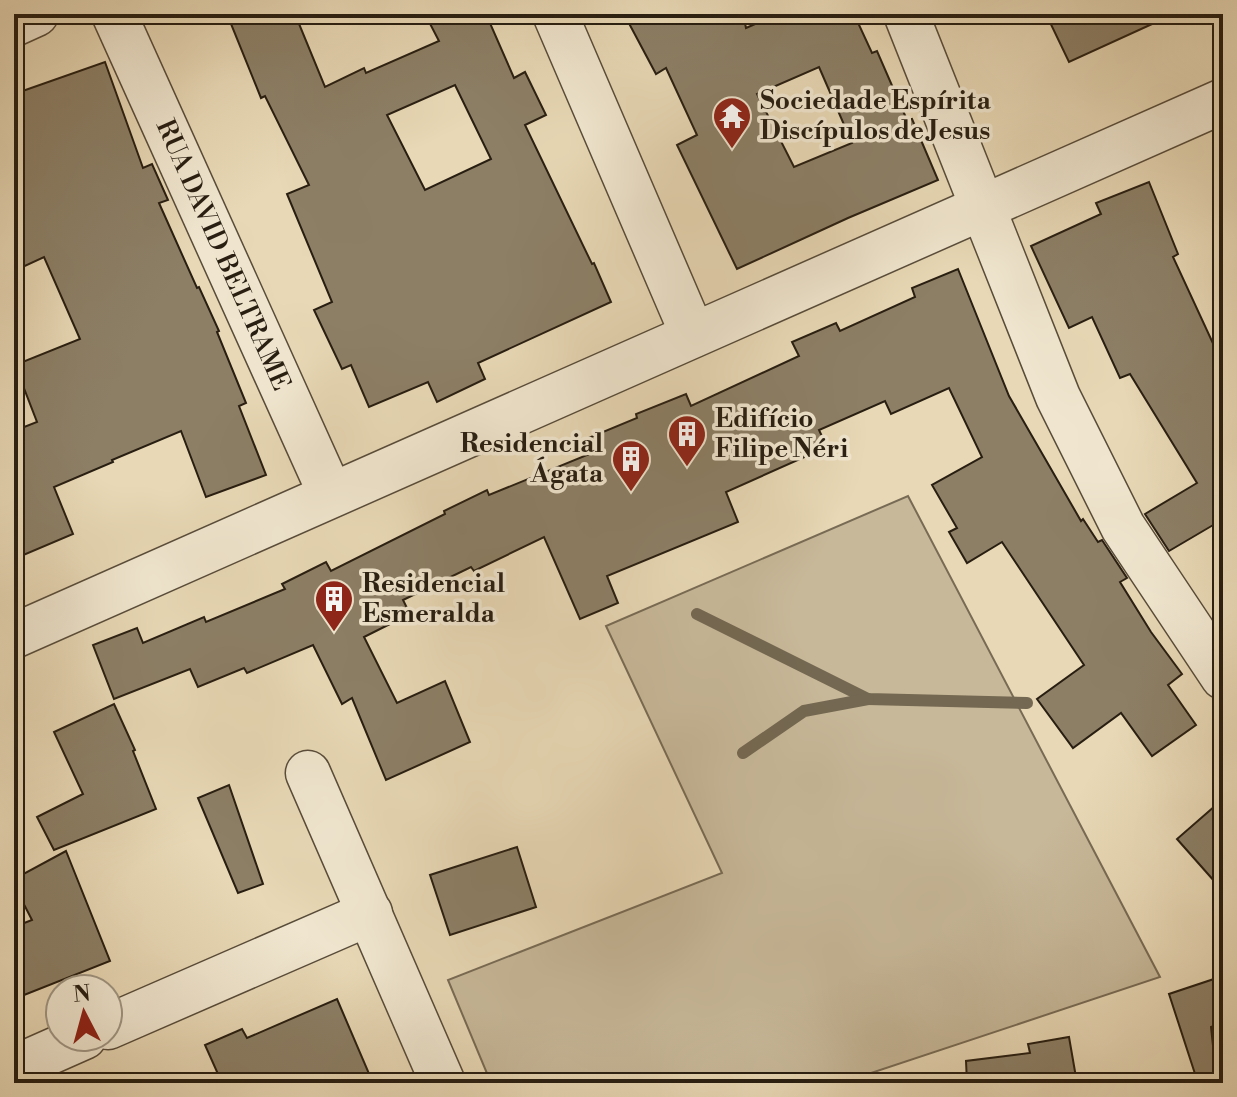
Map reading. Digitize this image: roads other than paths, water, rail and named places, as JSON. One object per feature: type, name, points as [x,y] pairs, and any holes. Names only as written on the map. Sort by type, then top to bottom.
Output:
[{"type":"street","points":[[14,24],[36,14]]},
{"type":"street","name":"RUA DAVID BELTRAME","points":[[114,14],[331,495]]},
{"type":"street","points":[[555,14],[693,335]]},
{"type":"street","points":[[906,14],[1058,397],[1123,527],[1223,677]]},
{"type":"street","points":[[14,636],[1223,101]]},
{"type":"street","points":[[308,773],[443,1083]]},
{"type":"street","points":[[124,1020],[370,913]]},
{"type":"street","points":[[14,1068],[48,1053]]},
{"type":"waterway","points":[[697,614],[868,699],[1027,703]]},
{"type":"waterway","points":[[743,753],[804,711],[868,699]]},
{"type":"place","name":"Sociedade Espírita Discípulos de Jesus","points":[[732,150]]},
{"type":"place","name":"Edifício Filipe Néri","points":[[687,468]]},
{"type":"place","name":"Residencial Ágata","points":[[631,493]]},
{"type":"place","name":"Residencial Esmeralda","points":[[334,633]]}]
